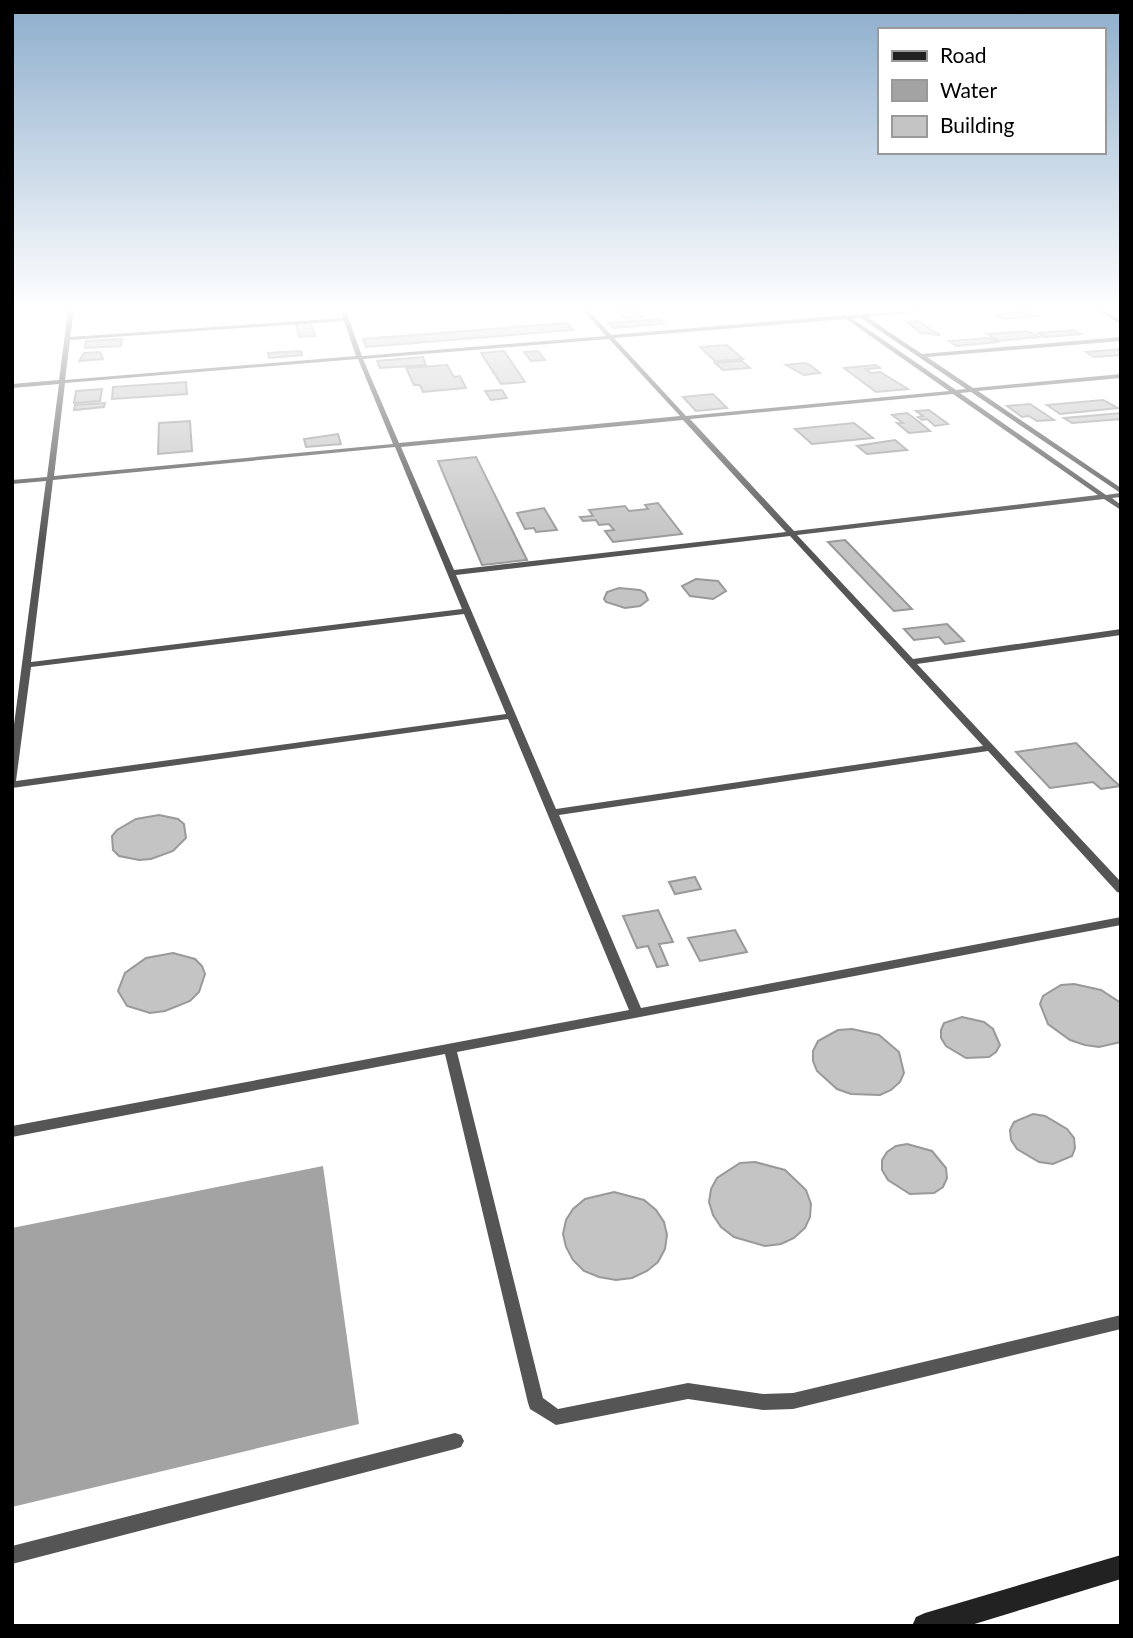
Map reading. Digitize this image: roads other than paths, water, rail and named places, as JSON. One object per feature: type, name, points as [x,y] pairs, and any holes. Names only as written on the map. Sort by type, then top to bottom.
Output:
[{"type":"main road","points":[[925,1626],[1121,1567]]},
{"type":"lane","points":[[61,387],[12,783],[512,716]]},
{"type":"lane","points":[[373,387],[638,1013]]},
{"type":"lane","points":[[657,387],[1121,889]]},
{"type":"lane","points":[[948,387],[1121,508]]},
{"type":"lane","points":[[968,387],[1121,493]]},
{"type":"lane","points":[[12,482],[1008,387]]},
{"type":"lane","points":[[451,573],[1121,493]]},
{"type":"lane","points":[[27,665],[468,611]]},
{"type":"lane","points":[[910,662],[1121,632]]},
{"type":"lane","points":[[553,813],[990,748]]},
{"type":"lane","points":[[12,1132],[1121,921]]},
{"type":"lane","points":[[450,1048],[536,1403],[556,1417],[688,1391],[763,1402],[793,1401],[1121,1322]]},
{"type":"lane","points":[[12,1555],[455,1441]]},
{"type":"water","points":[[323,1166],[359,1424],[12,1507],[12,1228]]}]
